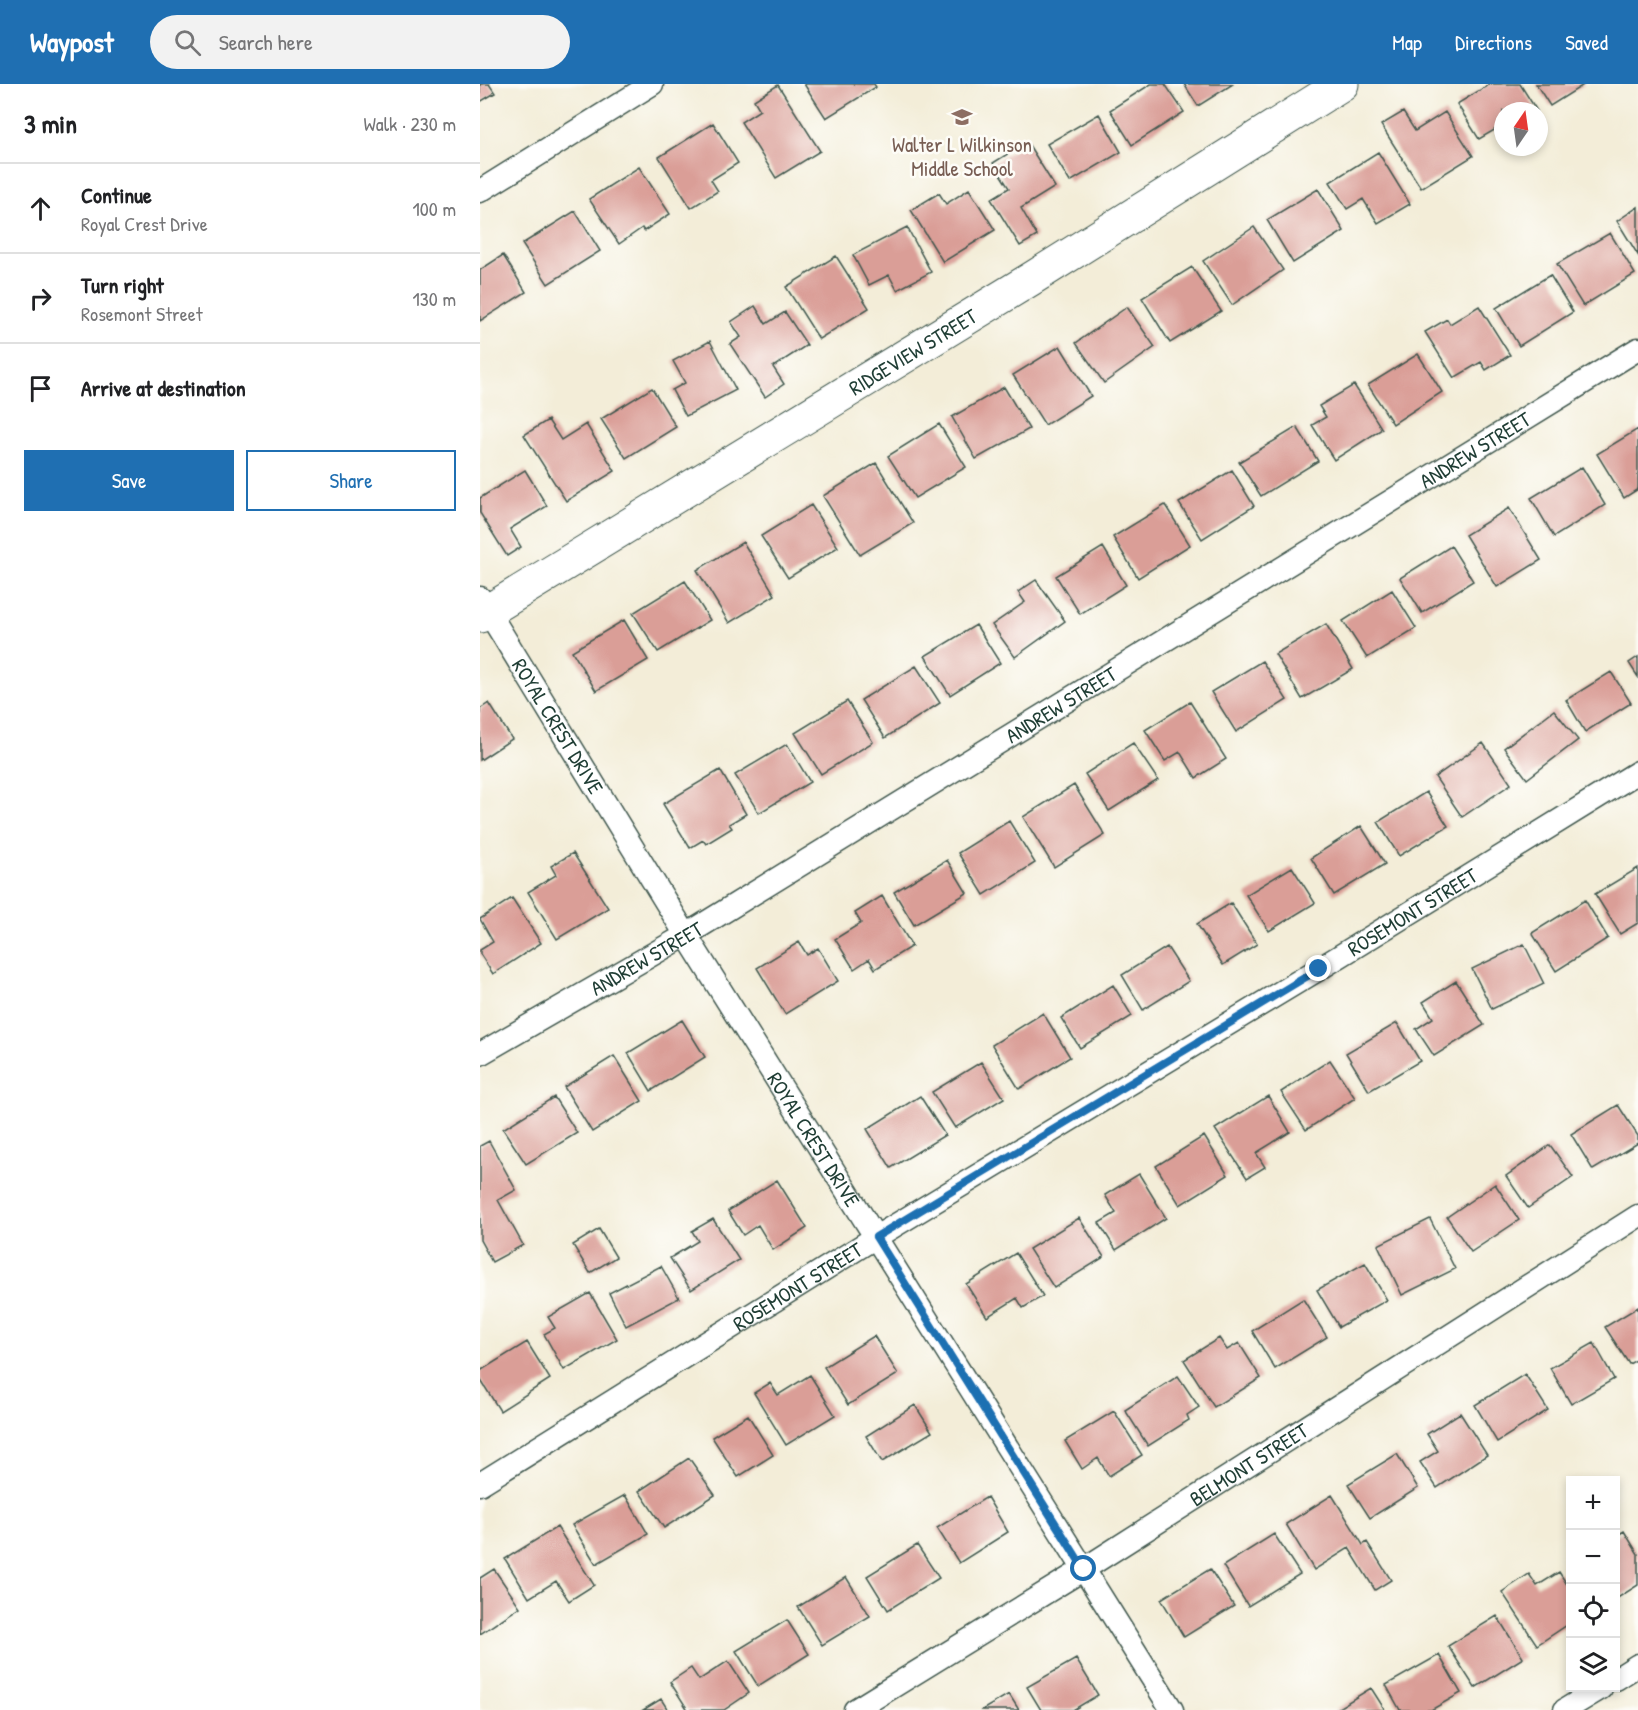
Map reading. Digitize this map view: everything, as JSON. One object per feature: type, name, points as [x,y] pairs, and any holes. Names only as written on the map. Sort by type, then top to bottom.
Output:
[{"type":"street","points":[[480,191],[652,84]]},
{"type":"street","name":"RIDGEVIEW STREET","points":[[483,608],[1021,286],[1342,84]]},
{"type":"street","name":"ANDREW STREET","points":[[480,1054],[686,935],[1638,349]]},
{"type":"street","name":"ROYAL CREST DRIVE","points":[[483,608],[1172,1710]]},
{"type":"street","name":"ROSEMONT STREET","points":[[480,1484],[876,1237],[1319,969],[1638,772]]},
{"type":"street","name":"BELMONT STREET","points":[[855,1710],[1084,1569],[1638,1216]]},
{"type":"street","points":[[1620,1676],[1638,1665]]},
{"type":"street","points":[[1565,1710],[1594,1692]]},
{"type":"building","points":[[480,84],[489,84],[495,93],[480,102]]},
{"type":"building","points":[[804,84],[874,84],[876,87],[826,118]]},
{"type":"building","points":[[1151,84],[1165,84],[1184,112],[1132,145],[1110,110]]},
{"type":"building","points":[[1184,84],[1233,84],[1198,106]]},
{"type":"building","points":[[1490,84],[1520,84],[1531,102],[1494,102],[1494,130],[1479,139],[1457,104]]},
{"type":"building","points":[[1536,84],[1585,84],[1550,106]]},
{"type":"building","points":[[778,85],[820,151],[776,178],[741,122],[760,110],[754,100]]},
{"type":"building","points":[[1403,112],[1415,131],[1445,112],[1473,156],[1421,188],[1381,125]]},
{"type":"building","points":[[1099,114],[1121,152],[1070,182],[1047,144]]},
{"type":"building","points":[[713,123],[738,163],[711,180],[718,191],[691,208],[659,157]]},
{"type":"building","points":[[1027,142],[1055,187],[1021,208],[1037,236],[1020,246],[991,199],[1009,188],[993,163]]},
{"type":"building","points":[[1378,152],[1410,204],[1378,223],[1363,199],[1347,209],[1330,182]]},
{"type":"building","points":[[639,167],[670,214],[644,231],[642,228],[619,244],[589,199]]},
{"type":"building","points":[[969,189],[995,230],[943,262],[911,210],[939,193],[946,204]]},
{"type":"building","points":[[1318,189],[1344,231],[1293,263],[1267,220]]},
{"type":"building","points":[[1638,207],[1638,255],[1617,221]]},
{"type":"building","points":[[575,211],[600,251],[548,284],[522,244]]},
{"type":"building","points":[[907,227],[931,272],[897,290],[889,275],[869,285],[853,255]]},
{"type":"building","points":[[1254,227],[1283,270],[1232,305],[1203,261]]},
{"type":"building","points":[[1610,233],[1635,274],[1583,306],[1557,264]]},
{"type":"building","points":[[503,255],[526,292],[480,321],[480,270]]},
{"type":"building","points":[[836,256],[869,308],[819,339],[786,287]]},
{"type":"building","points":[[1192,267],[1221,311],[1170,343],[1142,298]]},
{"type":"building","points":[[1550,275],[1573,312],[1519,346],[1496,308]]},
{"type":"building","points":[[755,306],[766,324],[785,312],[807,345],[773,367],[784,384],[765,397],[730,344],[741,337],[731,322]]},
{"type":"building","points":[[1479,306],[1510,355],[1486,370],[1481,362],[1454,378],[1425,332],[1447,319],[1450,324]]},
{"type":"building","points":[[1127,307],[1155,347],[1104,383],[1076,343]]},
{"type":"building","points":[[710,341],[736,390],[686,416],[672,390],[685,383],[673,361]]},
{"type":"building","points":[[1060,346],[1091,396],[1045,425],[1013,375]]},
{"type":"building","points":[[1418,354],[1442,392],[1393,424],[1368,385]]},
{"type":"building","points":[[1354,385],[1382,429],[1334,460],[1312,425],[1326,417],[1319,406]]},
{"type":"building","points":[[1004,387],[1029,429],[976,459],[952,417]]},
{"type":"building","points":[[652,388],[676,427],[626,458],[601,419]]},
{"type":"building","points":[[548,420],[561,440],[586,424],[615,471],[566,501],[524,435]]},
{"type":"building","points":[[939,424],[966,467],[915,498],[888,456]]},
{"type":"building","points":[[1297,427],[1318,461],[1261,496],[1239,462]]},
{"type":"building","points":[[1638,429],[1638,489],[1624,498],[1597,454]]},
{"type":"building","points":[[876,463],[913,523],[860,555],[823,496]]},
{"type":"building","points":[[1582,467],[1605,505],[1554,537],[1531,498]]},
{"type":"building","points":[[525,470],[547,506],[510,529],[521,547],[507,556],[480,513],[480,498]]},
{"type":"building","points":[[1232,470],[1254,506],[1202,539],[1179,503]]},
{"type":"building","points":[[811,505],[838,547],[788,578],[761,536]]},
{"type":"building","points":[[1165,505],[1190,545],[1138,578],[1113,537]]},
{"type":"building","points":[[1509,508],[1541,560],[1497,587],[1465,535]]},
{"type":"building","points":[[743,542],[775,595],[729,623],[697,570]]},
{"type":"building","points":[[1451,546],[1473,581],[1422,613],[1400,578]]},
{"type":"building","points":[[1103,547],[1126,585],[1080,614],[1056,576]]},
{"type":"building","points":[[1036,580],[1065,621],[1015,657],[992,625],[1025,602],[1018,592]]},
{"type":"building","points":[[685,581],[710,620],[658,652],[633,613]]},
{"type":"building","points":[[1392,590],[1416,628],[1367,658],[1343,621]]},
{"type":"building","points":[[624,620],[648,660],[596,691],[572,651]]},
{"type":"building","points":[[1326,624],[1353,669],[1302,699],[1275,654]]},
{"type":"building","points":[[976,625],[1000,663],[950,695],[925,656]]},
{"type":"building","points":[[1638,657],[1638,677],[1629,663]]},
{"type":"building","points":[[1262,661],[1287,700],[1236,732],[1211,692]]},
{"type":"building","points":[[916,666],[940,703],[885,738],[861,700]]},
{"type":"building","points":[[1611,672],[1631,703],[1585,732],[1566,700]]},
{"type":"building","points":[[847,701],[873,742],[821,774],[795,733]]},
{"type":"building","points":[[1190,702],[1226,759],[1196,778],[1180,752],[1165,761],[1145,730]]},
{"type":"building","points":[[489,703],[512,739],[480,760],[480,709]]},
{"type":"building","points":[[1554,710],[1578,740],[1527,779],[1504,748]]},
{"type":"building","points":[[1133,743],[1158,780],[1109,811],[1085,774]]},
{"type":"building","points":[[1483,743],[1511,784],[1462,817],[1435,777]]},
{"type":"building","points":[[787,744],[810,782],[759,813],[735,775]]},
{"type":"building","points":[[720,770],[746,814],[729,824],[732,828],[706,844],[703,840],[690,848],[663,804]]},
{"type":"building","points":[[1074,785],[1105,835],[1054,867],[1023,817]]},
{"type":"building","points":[[1426,792],[1448,826],[1399,856],[1378,822]]},
{"type":"building","points":[[1009,821],[1035,863],[984,895],[958,853]]},
{"type":"building","points":[[1361,826],[1385,864],[1334,895],[1311,858]]},
{"type":"building","points":[[573,853],[608,908],[557,939],[528,892],[556,875],[551,866]]},
{"type":"building","points":[[947,860],[967,893],[914,925],[894,892]]},
{"type":"building","points":[[1292,867],[1315,903],[1269,931],[1246,895]]},
{"type":"building","points":[[1638,868],[1638,923],[1620,934],[1595,894]]},
{"type":"building","points":[[882,896],[912,946],[875,969],[869,959],[854,969],[835,939],[861,923],[855,913]]},
{"type":"building","points":[[512,898],[541,943],[493,974],[480,954],[480,950],[493,942],[480,919]]},
{"type":"building","points":[[1585,900],[1608,938],[1556,971],[1532,933]]},
{"type":"building","points":[[1231,903],[1257,944],[1223,965],[1197,924]]},
{"type":"building","points":[[799,942],[807,955],[818,948],[838,981],[785,1014],[757,968]]},
{"type":"building","points":[[1524,944],[1544,984],[1492,1009],[1472,969]]},
{"type":"building","points":[[1167,947],[1189,981],[1143,1010],[1122,975]]},
{"type":"building","points":[[1456,981],[1484,1025],[1434,1056],[1416,1029],[1433,1018],[1423,1002]]},
{"type":"building","points":[[1113,985],[1132,1016],[1080,1048],[1061,1018]]},
{"type":"building","points":[[1043,1013],[1070,1057],[1019,1089],[992,1045]]},
{"type":"building","points":[[682,1020],[705,1057],[651,1091],[628,1053]]},
{"type":"building","points":[[1397,1023],[1420,1061],[1369,1091],[1346,1053]]},
{"type":"building","points":[[614,1056],[642,1101],[592,1132],[564,1087]]},
{"type":"building","points":[[1330,1060],[1355,1098],[1306,1130],[1281,1092]]},
{"type":"building","points":[[981,1062],[1004,1098],[955,1128],[932,1092]]},
{"type":"building","points":[[920,1096],[945,1135],[891,1168],[867,1129]]},
{"type":"building","points":[[1268,1096],[1290,1132],[1256,1153],[1265,1167],[1247,1178],[1215,1129]]},
{"type":"building","points":[[554,1097],[577,1133],[526,1164],[503,1129]]},
{"type":"building","points":[[1618,1105],[1638,1136],[1638,1143],[1593,1170],[1571,1134]]},
{"type":"building","points":[[1204,1136],[1228,1175],[1180,1205],[1156,1166]]},
{"type":"building","points":[[489,1141],[516,1190],[498,1200],[523,1245],[492,1262],[480,1240],[480,1146]]},
{"type":"building","points":[[1550,1145],[1573,1177],[1528,1208],[1506,1176]]},
{"type":"building","points":[[1139,1174],[1166,1218],[1116,1250],[1099,1223],[1116,1213],[1105,1195]]},
{"type":"building","points":[[777,1180],[807,1228],[773,1250],[758,1225],[743,1235],[728,1211]]},
{"type":"building","points":[[1495,1184],[1519,1220],[1471,1252],[1447,1217]]},
{"type":"building","points":[[1079,1218],[1104,1257],[1054,1288],[1029,1249]]},
{"type":"building","points":[[713,1219],[739,1260],[691,1290],[670,1258],[698,1241],[692,1231]]},
{"type":"building","points":[[1430,1219],[1455,1269],[1402,1295],[1378,1245]]},
{"type":"building","points":[[599,1229],[616,1257],[590,1273],[573,1245]]},
{"type":"building","points":[[1016,1253],[1043,1296],[1023,1308],[1017,1298],[987,1317],[966,1284]]},
{"type":"building","points":[[1365,1263],[1387,1300],[1339,1327],[1317,1290]]},
{"type":"building","points":[[661,1266],[679,1298],[626,1326],[609,1293]]},
{"type":"building","points":[[590,1293],[617,1339],[564,1370],[544,1334],[555,1328],[548,1317]]},
{"type":"building","points":[[1303,1299],[1327,1337],[1275,1369],[1252,1331]]},
{"type":"building","points":[[1638,1307],[1638,1359],[1629,1364],[1605,1327]]},
{"type":"building","points":[[874,1336],[898,1374],[848,1405],[824,1367]]},
{"type":"building","points":[[1219,1338],[1227,1350],[1239,1343],[1261,1378],[1214,1407],[1184,1360]]},
{"type":"building","points":[[527,1342],[550,1379],[500,1411],[480,1379],[480,1371]]},
{"type":"building","points":[[1594,1343],[1614,1379],[1571,1404],[1550,1368]]},
{"type":"building","points":[[1525,1374],[1548,1410],[1497,1442],[1475,1405]]},
{"type":"building","points":[[810,1375],[835,1415],[786,1445],[754,1393],[770,1383],[778,1395]]},
{"type":"building","points":[[1178,1376],[1199,1407],[1187,1415],[1189,1420],[1148,1446],[1125,1410]]},
{"type":"building","points":[[915,1405],[932,1432],[882,1462],[866,1436]]},
{"type":"building","points":[[1114,1411],[1142,1455],[1109,1476],[1098,1458],[1082,1469],[1065,1441]]},
{"type":"building","points":[[1460,1413],[1487,1455],[1437,1488],[1420,1462],[1438,1451],[1427,1434]]},
{"type":"building","points":[[748,1415],[773,1455],[738,1477],[712,1437]]},
{"type":"building","points":[[1397,1454],[1418,1488],[1370,1518],[1348,1484]]},
{"type":"building","points":[[689,1458],[715,1495],[664,1528],[639,1491]]},
{"type":"building","points":[[625,1495],[648,1534],[596,1564],[572,1525]]},
{"type":"building","points":[[1332,1495],[1363,1545],[1367,1542],[1391,1580],[1375,1590],[1349,1548],[1314,1570],[1286,1524]]},
{"type":"building","points":[[987,1497],[1008,1532],[959,1563],[937,1528]]},
{"type":"building","points":[[557,1527],[594,1585],[569,1601],[556,1581],[529,1598],[505,1559]]},
{"type":"building","points":[[1624,1531],[1638,1554],[1638,1585],[1620,1596],[1620,1584],[1620,1534]]},
{"type":"building","points":[[1274,1534],[1300,1574],[1248,1606],[1223,1566]]},
{"type":"building","points":[[917,1545],[939,1578],[888,1610],[867,1576]]},
{"type":"building","points":[[494,1569],[520,1607],[480,1634],[480,1578]]},
{"type":"building","points":[[1210,1569],[1234,1606],[1184,1637],[1161,1599]]},
{"type":"building","points":[[1559,1572],[1566,1583],[1566,1626],[1537,1645],[1502,1592],[1529,1574],[1537,1586]]},
{"type":"building","points":[[846,1577],[870,1616],[822,1645],[798,1607]]},
{"type":"building","points":[[1497,1616],[1523,1658],[1475,1688],[1448,1646]]},
{"type":"building","points":[[787,1620],[809,1654],[758,1686],[736,1651]]},
{"type":"building","points":[[1439,1655],[1461,1693],[1431,1710],[1400,1710],[1386,1685]]},
{"type":"building","points":[[1076,1659],[1098,1695],[1073,1710],[1041,1710],[1027,1687]]},
{"type":"building","points":[[728,1661],[749,1693],[724,1710],[688,1710],[670,1682],[691,1668],[699,1680]]},
{"type":"building","points":[[1371,1688],[1385,1710],[1335,1710]]},
{"type":"building","points":[[1009,1694],[1019,1710],[982,1710]]},
{"type":"building","points":[[661,1699],[668,1710],[643,1710]]},
{"type":"place","name":"Walter L Wilkinson Middle School","points":[[962,117]]},
{"type":"route","points":[[1084,1569],[876,1237],[1319,969]]}]
